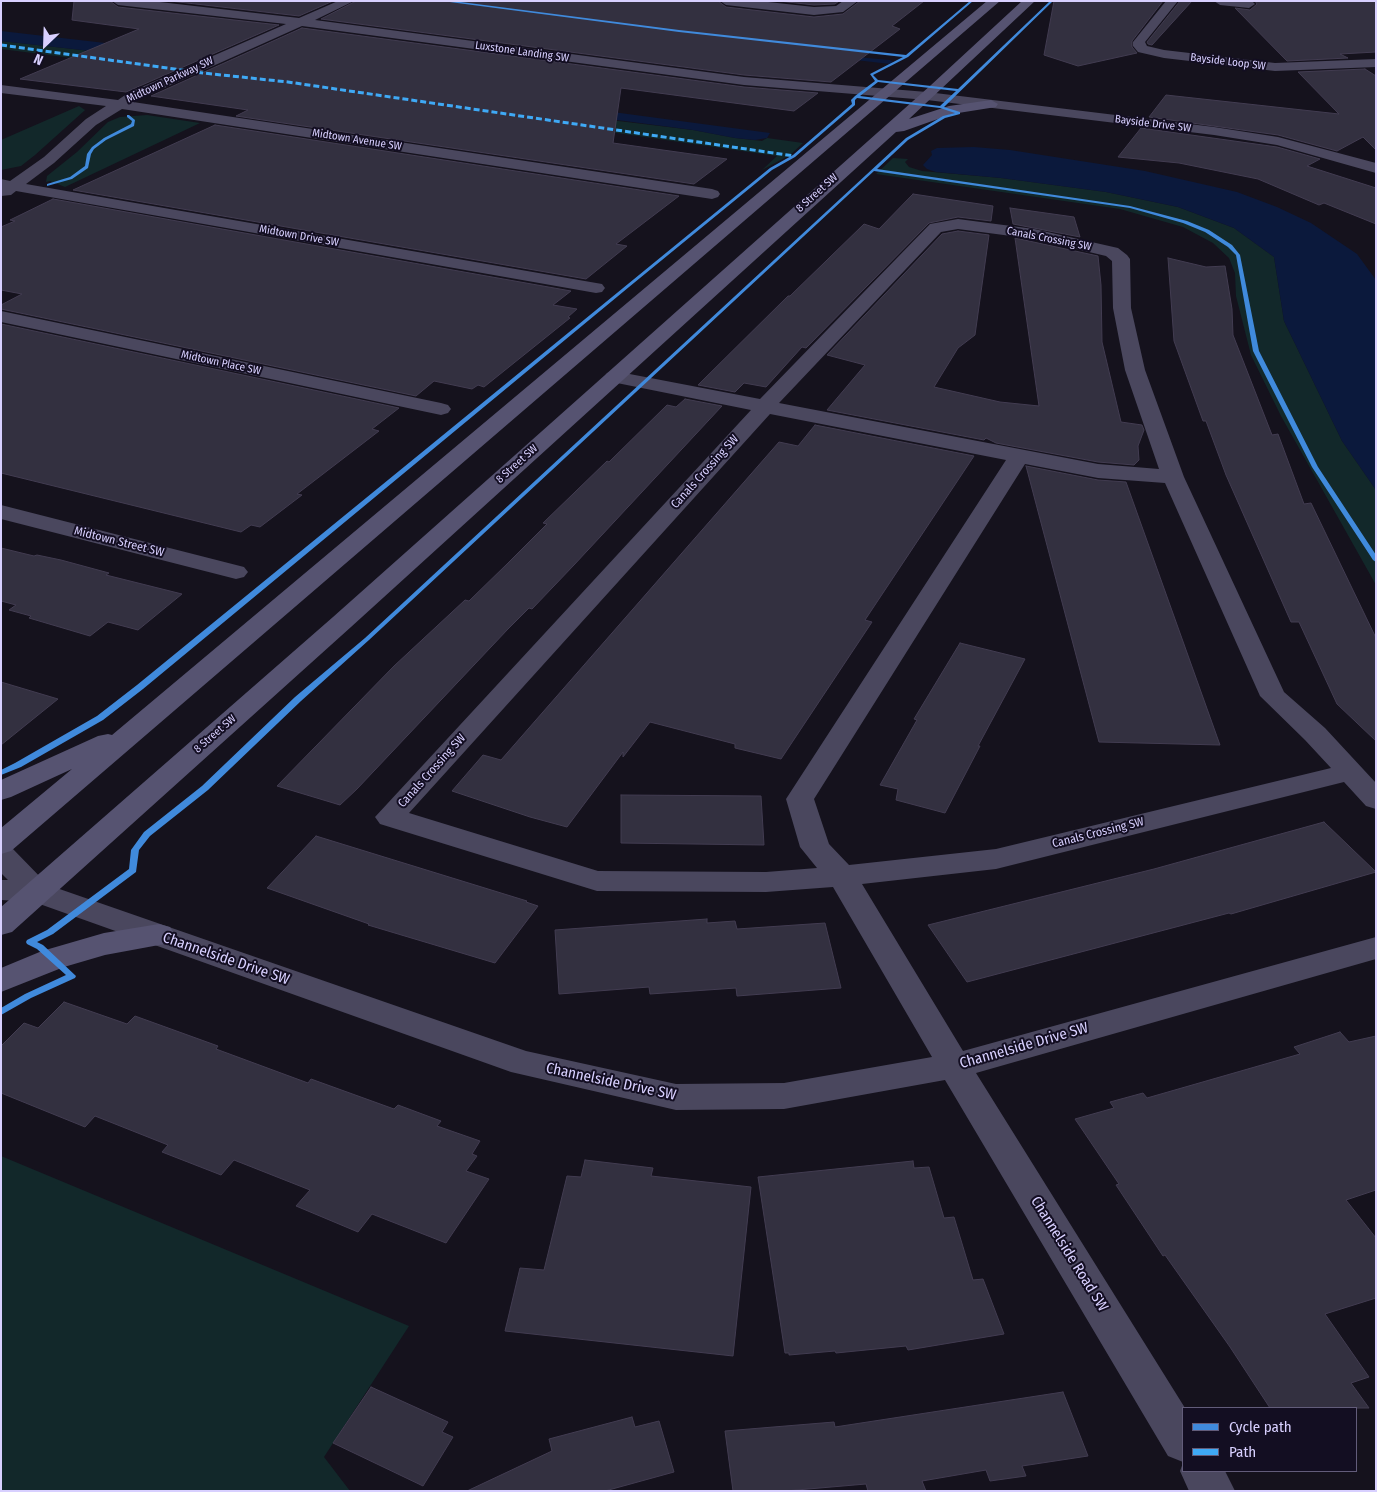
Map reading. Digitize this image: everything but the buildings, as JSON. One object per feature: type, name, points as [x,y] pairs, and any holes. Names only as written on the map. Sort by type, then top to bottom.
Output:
[{"type":"main road","points":[[1,844],[171,702],[994,1]]},
{"type":"main road","name":"8 Street SW","points":[[1,924],[334,629],[881,135],[927,96],[1029,1]]},
{"type":"main road","points":[[881,135],[940,112],[991,104]]},
{"type":"main road","points":[[1,791],[110,741],[171,702]]},
{"type":"main road","points":[[1,981],[53,959],[104,944],[159,935]]},
{"type":"street","name":"Luxstone Landing SW","points":[[118,1],[302,22],[744,81],[927,96]]},
{"type":"street","name":"Midtown Parkway SW","points":[[6,188],[49,160],[91,122],[133,96],[348,1]]},
{"type":"street","points":[[726,1],[814,11],[839,9],[852,1]]},
{"type":"street","name":"Bayside Loop SW","points":[[1172,1],[1139,42],[1142,50],[1275,67],[1376,63]]},
{"type":"street","points":[[1220,1],[1249,4]]},
{"type":"street","name":"Midtown Avenue SW","points":[[1,89],[120,104],[712,194]]},
{"type":"street","name":"Bayside Drive SW","points":[[927,96],[1278,141],[1376,168]]},
{"type":"street","points":[[1344,158],[1368,150]]},
{"type":"street","name":"Midtown Drive SW","points":[[6,188],[596,288]]},
{"type":"street","name":"Canals Crossing SW","points":[[1350,772],[996,859],[842,876],[766,882],[597,881],[390,817],[765,406],[936,228],[958,224],[1034,234],[1112,252],[1121,259],[1122,308],[1135,370],[1173,477],[1273,696],[1315,734],[1376,800]]},
{"type":"street","name":"Midtown Place SW","points":[[1,316],[441,409]]},
{"type":"street","points":[[614,377],[1098,471],[1173,477]]},
{"type":"street","points":[[954,1066],[842,876],[815,847],[800,799],[1019,456]]},
{"type":"street","name":"Midtown Street SW","points":[[1,512],[236,572]]},
{"type":"street","points":[[1,855],[37,892]]},
{"type":"street","points":[[1,890],[37,892]]},
{"type":"street","name":"Channelside Drive SW","points":[[37,892],[523,1063],[676,1097],[784,1096],[954,1066],[1376,948]]},
{"type":"street","name":"Channelside Road SW","points":[[954,1066],[1182,1440]]},
{"type":"street","points":[[1202,1472],[1213,1491]]},
{"type":"green space","points":[[1,41],[91,51],[135,66],[1,49]]},
{"type":"green space","points":[[203,71],[693,130],[735,138],[762,141],[767,138],[803,143],[790,155],[762,170],[777,156],[198,73]]},
{"type":"green space","points":[[79,106],[85,110],[35,155],[21,166],[1,170],[1,140]]},
{"type":"green space","points":[[147,115],[200,123],[65,187],[50,181],[46,182],[47,176],[77,152],[108,122],[120,117]]},
{"type":"green space","points":[[893,158],[908,159],[905,162],[909,167],[922,171],[1001,178],[1106,192],[1178,207],[1234,228],[1274,257],[1284,321],[1342,441],[1376,490],[1376,585],[1281,416],[1251,355],[1236,296],[1235,273],[1229,258],[1213,243],[1183,227],[1120,209],[876,174]]},
{"type":"green space","points":[[1,1156],[409,1326],[324,1457],[350,1491],[1,1491]]},
{"type":"water","points":[[1,31],[201,54],[91,51],[1,41]]},
{"type":"water","points":[[420,94],[530,101],[770,133],[767,138],[755,140],[735,138],[693,130]]},
{"type":"water","points":[[974,147],[1010,150],[1145,171],[1237,192],[1277,207],[1311,223],[1357,254],[1376,280],[1376,490],[1342,441],[1284,321],[1274,257],[1234,228],[1178,207],[1106,192],[1001,178],[936,172],[927,169],[923,165],[932,155],[931,151],[937,148]]},
{"type":"waterway","points":[[847,57],[890,62]]},
{"type":"marked path","points":[[1,45],[203,73],[288,82],[794,156]]},
{"type":"cycle path","points":[[443,1],[679,31],[907,56],[972,1]]},
{"type":"cycle path","points":[[959,113],[941,107],[1052,1]]},
{"type":"cycle path","points":[[907,56],[871,75],[877,81],[960,90]]},
{"type":"cycle path","points":[[1,773],[100,718],[140,687],[771,169],[794,156],[854,104],[853,100],[877,81]]},
{"type":"cycle path","points":[[856,97],[941,107]]},
{"type":"cycle path","points":[[1,1012],[28,996],[72,976],[40,947],[30,942],[50,932],[133,870],[135,850],[147,834],[205,788],[298,699],[367,639],[907,139],[944,117],[959,113]]},
{"type":"cycle path","points":[[49,185],[71,178],[87,167],[89,154],[93,148],[105,139],[133,125],[134,121],[128,116]]},
{"type":"cycle path","points":[[873,170],[1130,207],[1185,222],[1207,231],[1230,246],[1238,255],[1256,351],[1315,467],[1376,560]]}]
